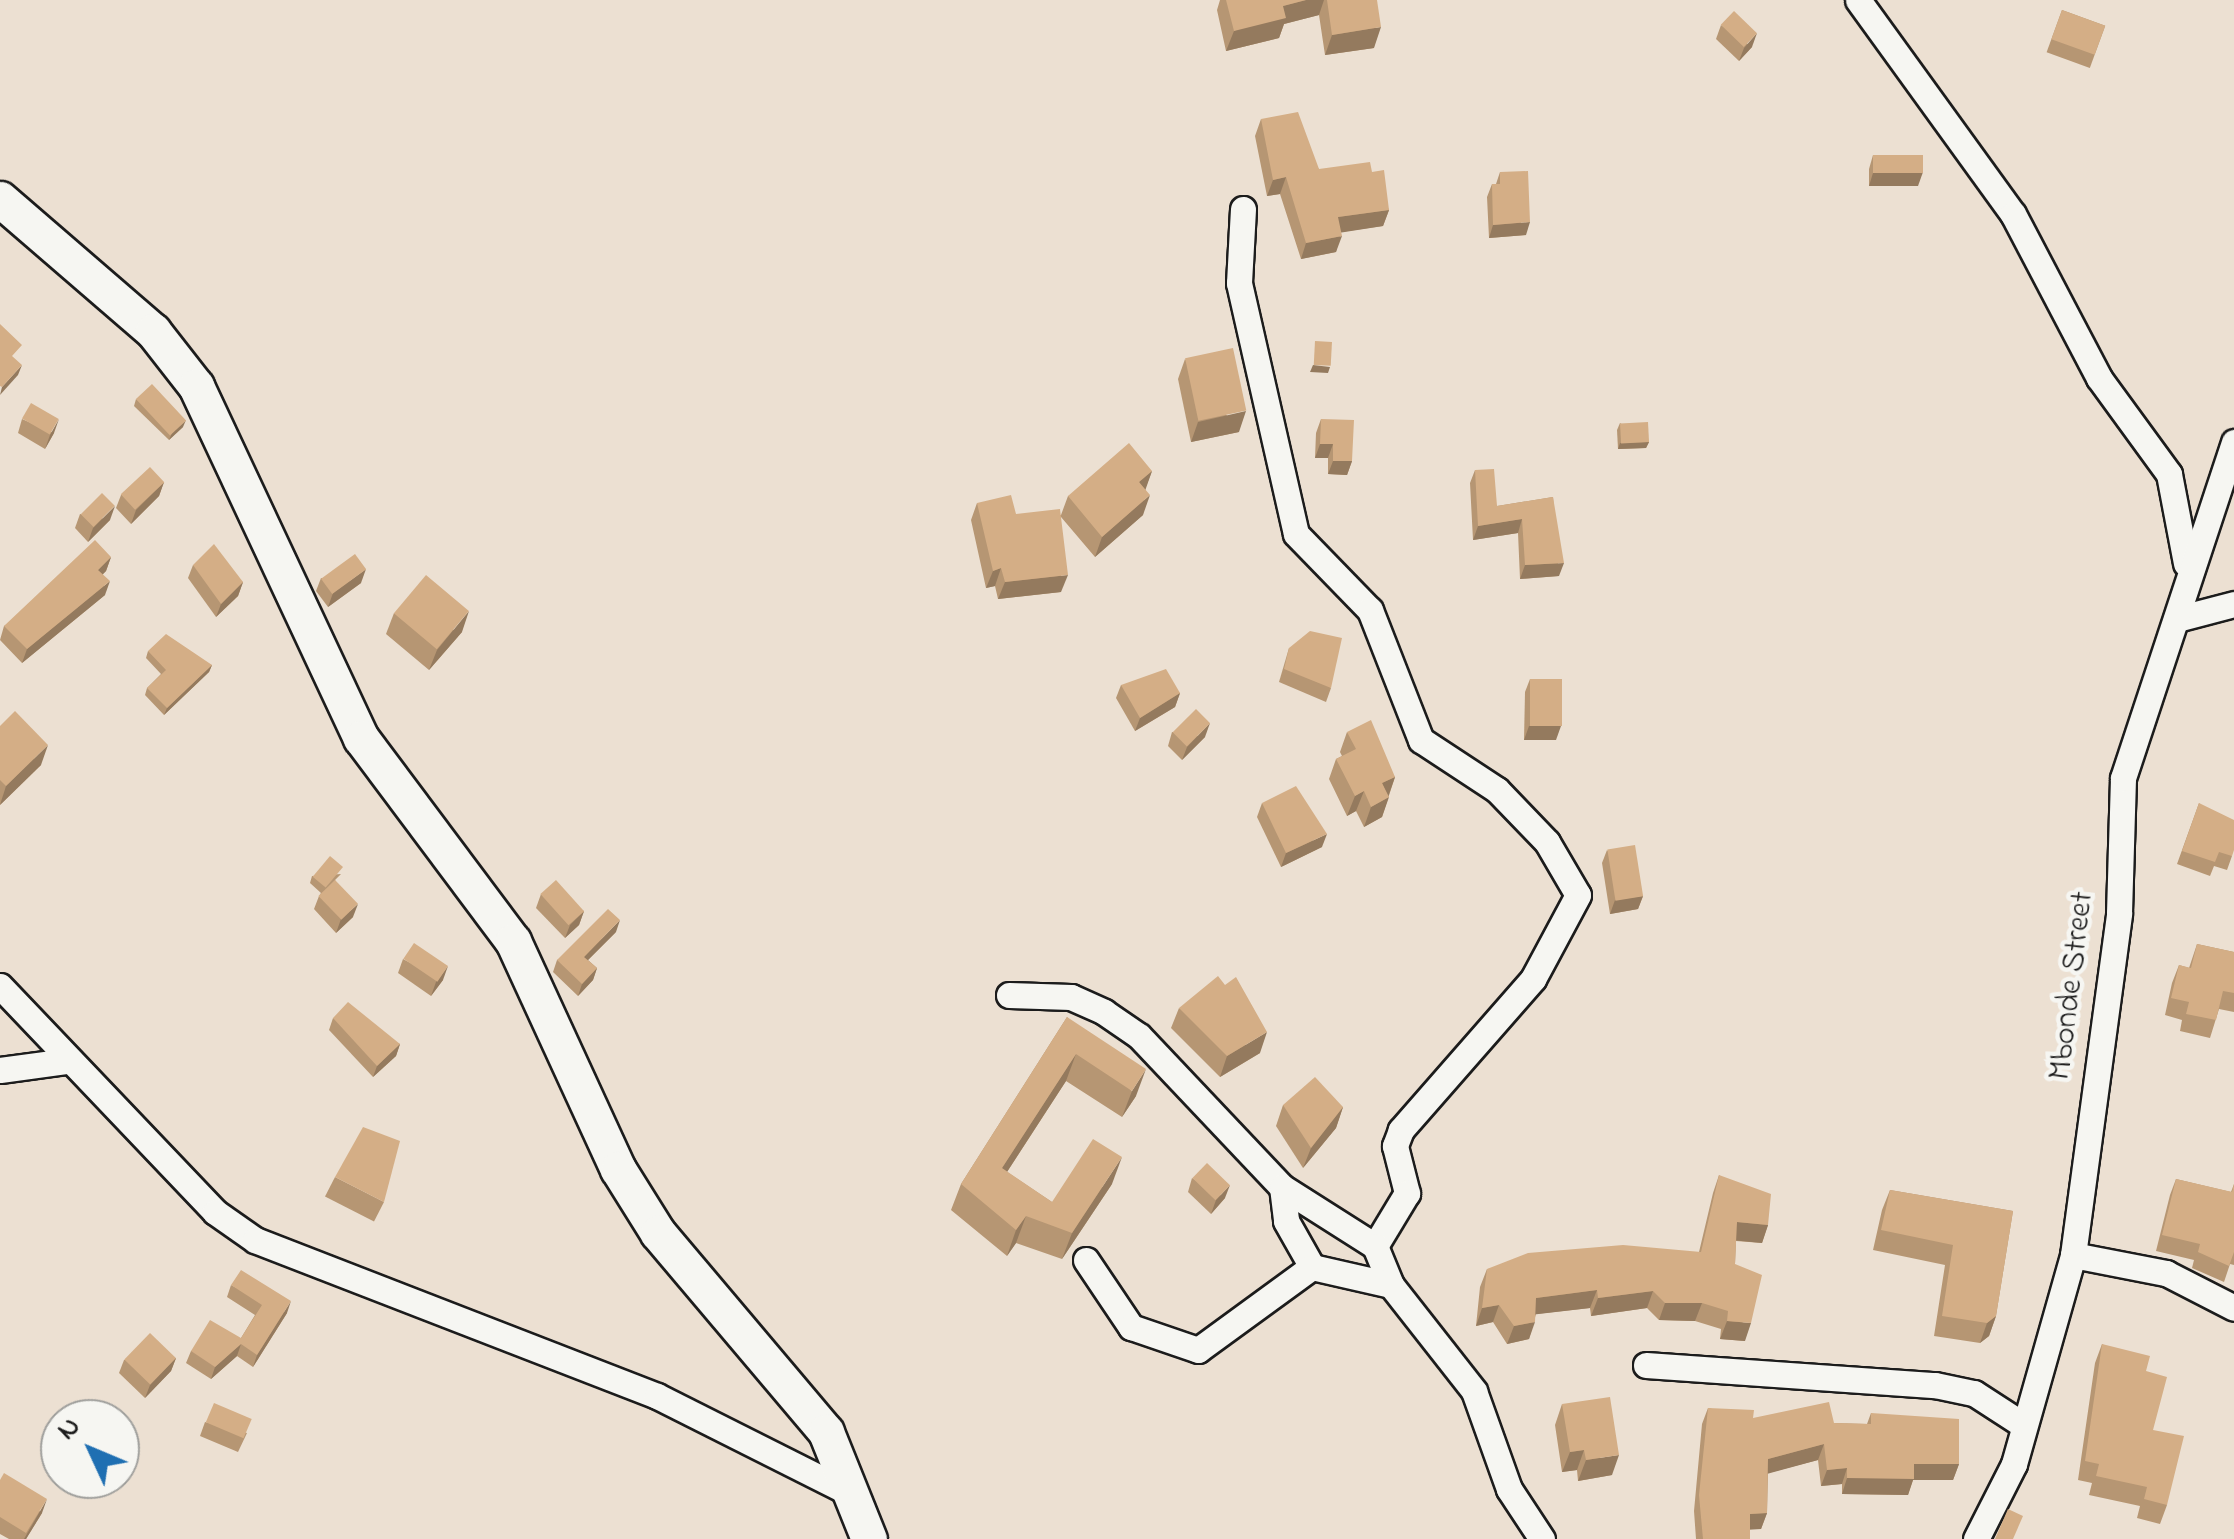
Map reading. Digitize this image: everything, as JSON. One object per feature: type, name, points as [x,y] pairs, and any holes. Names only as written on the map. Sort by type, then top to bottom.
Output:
[{"type":"street","points":[[1858,0],[2014,214],[2099,378],[2169,474],[2186,570]]},
{"type":"street","points":[[0,199],[153,331],[196,386],[361,738],[513,940],[618,1169],[658,1234],[826,1432],[869,1539]]},
{"type":"street","points":[[1243,210],[1239,283],[1296,534],[1370,610],[1422,740],[1497,790],[1547,842],[1578,895],[1533,978],[1401,1130],[1395,1146],[1407,1192],[1375,1246]]},
{"type":"street","name":"Mbonde Street","points":[[1976,1539],[2014,1464],[2072,1254],[2119,913],[2123,778],[2178,619],[2186,570],[2234,442]]},
{"type":"street","points":[[2178,619],[2234,604]]},
{"type":"street","points":[[0,986],[66,1062],[215,1212],[255,1240],[656,1396],[850,1493]]},
{"type":"street","points":[[1009,995],[1071,997],[1139,1036],[1282,1188],[1375,1246],[1390,1285],[1474,1391],[1509,1489],[1542,1539]]},
{"type":"street","points":[[0,1070],[66,1062]]},
{"type":"street","points":[[1282,1188],[1286,1222],[1312,1267],[1390,1285]]},
{"type":"street","points":[[2072,1254],[2166,1273],[2234,1308]]},
{"type":"street","points":[[1086,1260],[1131,1327],[1198,1350],[1312,1267]]},
{"type":"street","points":[[1646,1364],[1935,1385],[1974,1393],[2022,1424]]},
{"type":"building","points":[[1226,0],[1306,0],[1283,6],[1286,18],[1234,31]]},
{"type":"building","points":[[1327,0],[1377,0],[1381,27],[1332,35]]},
{"type":"building","points":[[2062,10],[2105,26],[2095,55],[2051,39]]},
{"type":"building","points":[[1734,11],[1757,33],[1744,47],[1721,25]]},
{"type":"building","points":[[1298,112],[1319,169],[1370,162],[1372,172],[1384,170],[1389,210],[1338,217],[1342,236],[1306,243],[1286,177],[1273,180],[1261,119]]},
{"type":"building","points":[[1873,155],[1923,155],[1923,173],[1873,173]]},
{"type":"building","points":[[1528,171],[1530,222],[1493,225],[1492,184],[1500,184],[1500,172]]},
{"type":"building","points":[[0,324],[22,345],[12,356],[22,365],[2,387],[0,386]]},
{"type":"building","points":[[1315,341],[1332,342],[1331,366],[1314,365]]},
{"type":"building","points":[[1233,348],[1246,411],[1198,421],[1185,358]]},
{"type":"building","points":[[152,384],[186,421],[170,436],[136,399]]},
{"type":"building","points":[[31,403],[59,419],[50,435],[22,419]]},
{"type":"building","points":[[1321,419],[1354,420],[1352,461],[1333,461],[1333,444],[1320,444]]},
{"type":"building","points":[[1648,422],[1649,442],[1621,443],[1620,423]]},
{"type":"building","points":[[1129,443],[1152,471],[1139,482],[1150,495],[1102,537],[1068,496]]},
{"type":"building","points":[[150,467],[164,482],[135,510],[121,494]]},
{"type":"building","points":[[1494,469],[1497,506],[1553,497],[1564,563],[1525,565],[1522,519],[1478,526],[1475,470]]},
{"type":"building","points":[[102,493],[115,506],[94,527],[81,514]]},
{"type":"building","points":[[1011,495],[1016,514],[1060,509],[1068,575],[1005,582],[1001,568],[993,571],[977,503]]},
{"type":"building","points":[[95,540],[111,557],[98,570],[110,581],[27,649],[4,626]]},
{"type":"building","points":[[214,544],[243,582],[221,604],[193,565]]},
{"type":"building","points":[[355,554],[366,569],[332,594],[321,579]]},
{"type":"building","points":[[426,575],[469,611],[437,649],[394,613]]},
{"type":"building","points":[[1310,631],[1342,638],[1331,688],[1284,669],[1289,648]]},
{"type":"building","points":[[166,634],[212,665],[167,708],[147,688],[166,670],[148,651]]},
{"type":"building","points":[[1166,669],[1180,693],[1140,718],[1121,685]]},
{"type":"building","points":[[1530,679],[1562,679],[1562,726],[1530,726]]},
{"type":"building","points":[[1196,709],[1210,723],[1187,746],[1173,732]]},
{"type":"building","points":[[15,711],[48,745],[6,786],[0,780],[0,726]]},
{"type":"building","points":[[1371,720],[1395,777],[1382,783],[1389,797],[1371,807],[1364,791],[1355,796],[1336,759],[1356,749],[1347,732]]},
{"type":"building","points":[[1296,786],[1327,834],[1286,853],[1262,803]]},
{"type":"building","points":[[2199,803],[2234,820],[2232,856],[2219,852],[2215,862],[2182,851]]},
{"type":"building","points":[[1635,845],[1643,896],[1615,901],[1607,849]]},
{"type":"building","points":[[330,856],[343,867],[326,888],[313,877]]},
{"type":"building","points":[[335,880],[358,904],[341,920],[318,896]]},
{"type":"building","points":[[556,880],[584,911],[568,925],[540,894]]},
{"type":"building","points":[[608,909],[620,920],[584,957],[597,968],[582,984],[557,960]]},
{"type":"building","points":[[414,943],[448,966],[437,982],[403,959]]},
{"type":"building","points":[[2197,944],[2234,952],[2234,993],[2223,991],[2216,1020],[2186,1014],[2189,1002],[2171,998],[2179,965],[2191,968]]},
{"type":"building","points":[[1218,976],[1225,985],[1236,977],[1267,1032],[1227,1056],[1179,1008]]},
{"type":"building","points":[[348,1002],[400,1044],[377,1066],[333,1018]]},
{"type":"building","points":[[1067,1017],[1146,1069],[1132,1091],[1076,1054],[1002,1168],[1052,1202],[1093,1139],[1122,1157],[1072,1233],[1026,1216],[1016,1230],[961,1184]]},
{"type":"building","points":[[1315,1077],[1343,1107],[1311,1148],[1283,1105]]},
{"type":"building","points":[[363,1127],[400,1141],[384,1202],[335,1177]]},
{"type":"building","points":[[1207,1163],[1230,1185],[1215,1200],[1192,1178]]},
{"type":"building","points":[[1719,1175],[1771,1194],[1768,1225],[1737,1222],[1735,1264],[1762,1275],[1751,1323],[1727,1321],[1728,1311],[1702,1303],[1665,1303],[1653,1291],[1598,1298],[1597,1290],[1536,1298],[1535,1322],[1514,1326],[1499,1305],[1482,1308],[1487,1269],[1528,1253],[1623,1245],[1701,1252]]},
{"type":"building","points":[[2176,1179],[2232,1192],[2234,1184],[2234,1252],[2229,1266],[2198,1252],[2200,1244],[2162,1235]]},
{"type":"building","points":[[1890,1190],[2013,1211],[1996,1316],[1987,1323],[1942,1316],[1953,1245],[1881,1230]]},
{"type":"building","points":[[241,1270],[291,1301],[257,1355],[241,1344],[215,1367],[191,1351],[210,1320],[241,1338],[262,1305],[231,1285]]},
{"type":"building","points":[[150,1333],[176,1358],[150,1385],[124,1360]]},
{"type":"building","points":[[2102,1344],[2150,1356],[2146,1371],[2167,1377],[2153,1430],[2184,1436],[2167,1505],[2144,1499],[2147,1487],[2096,1476],[2099,1464],[2085,1461]]},
{"type":"building","points":[[1610,1397],[1619,1455],[1586,1460],[1584,1450],[1570,1452],[1562,1404]]},
{"type":"building","points":[[1829,1402],[1834,1423],[1871,1424],[1871,1413],[1959,1419],[1959,1464],[1914,1464],[1914,1479],[1847,1478],[1847,1468],[1827,1470],[1824,1444],[1768,1459],[1767,1513],[1750,1514],[1750,1539],[1703,1539],[1699,1495],[1708,1408],[1754,1410],[1753,1418]]},
{"type":"building","points":[[214,1403],[252,1419],[244,1438],[206,1422]]},
{"type":"building","points":[[4,1473],[40,1495],[40,1499],[47,1499],[26,1533],[0,1517],[0,1480]]},
{"type":"building","points":[[2008,1509],[2023,1516],[2013,1539],[1995,1539]]}]
